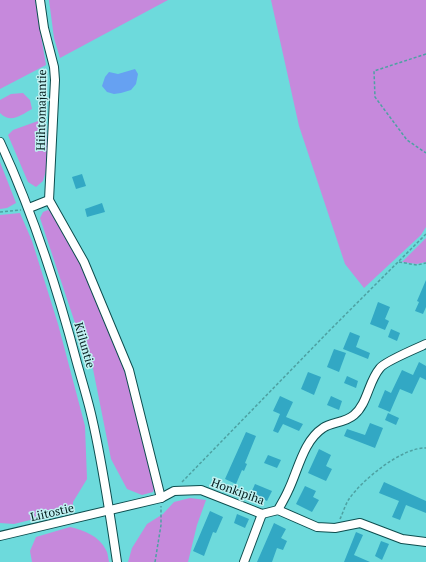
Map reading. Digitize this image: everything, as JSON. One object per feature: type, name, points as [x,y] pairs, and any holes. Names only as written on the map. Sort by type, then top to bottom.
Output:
[{"type":"street","name":"Hiihtomajantie","points":[[40,0],[44,28],[54,67],[55,80],[50,200]]},
{"type":"street","name":"Kiiluntie","points":[[0,142],[29,208],[48,262],[70,336],[92,418],[110,511],[117,562]]},
{"type":"street","points":[[29,208],[50,200],[84,262],[129,370],[161,498]]},
{"type":"street","points":[[278,510],[288,492],[312,437],[323,427],[353,416],[364,402],[373,378],[381,366],[426,344]]},
{"type":"street","name":"Honkipiha","points":[[110,511],[161,498],[174,491],[201,490],[262,514],[278,510],[317,527],[335,528],[360,523],[402,539],[426,542]]},
{"type":"street","name":"Liitostie","points":[[0,536],[110,511]]},
{"type":"street","points":[[244,562],[262,514]]},
{"type":"path","points":[[426,54],[374,71],[375,97],[407,140],[426,153]]},
{"type":"path","points":[[0,212],[29,208]]},
{"type":"path","points":[[174,491],[330,330],[426,234]]},
{"type":"path","points":[[399,262],[417,265],[426,263]]},
{"type":"path","points":[[335,528],[350,499],[374,473],[402,455],[419,448],[426,448]]},
{"type":"path","points":[[155,562],[161,525],[161,498]]},
{"type":"shaded area","points":[[0,0],[35,0],[46,65],[0,89]]},
{"type":"shaded area","points":[[49,0],[168,0],[60,58],[54,38]]},
{"type":"shaded area","points":[[271,0],[426,0],[426,227],[421,235],[364,288],[345,264],[299,126]]},
{"type":"shaded area","points":[[23,93],[30,100],[32,109],[20,116],[12,118],[8,118],[0,113],[0,100],[11,94]]},
{"type":"shaded area","points":[[38,121],[46,122],[48,164],[43,181],[36,187],[28,182],[8,135],[13,130]]},
{"type":"shaded area","points":[[0,162],[16,203],[7,208],[0,209]]},
{"type":"shaded area","points":[[48,210],[54,214],[81,262],[117,347],[130,389],[155,485],[153,492],[142,495],[127,489],[111,459],[93,369],[80,338],[40,218],[43,212]]},
{"type":"shaded area","points":[[20,213],[32,241],[58,324],[85,426],[87,479],[73,502],[73,510],[66,514],[58,511],[42,517],[14,524],[0,523],[0,215]]},
{"type":"shaded area","points":[[426,238],[426,262],[417,264],[402,262]]},
{"type":"shaded area","points":[[190,498],[206,500],[197,525],[188,562],[128,562],[132,548],[147,524],[163,514],[174,502]]},
{"type":"shaded area","points":[[70,527],[91,534],[95,537],[107,551],[109,562],[32,562],[30,551],[36,537]]},
{"type":"water","points":[[135,69],[138,74],[136,84],[131,90],[114,94],[107,92],[102,86],[105,77],[109,72],[118,74]]},
{"type":"building","points":[[82,174],[86,186],[76,189],[72,177]]},
{"type":"building","points":[[102,203],[105,212],[87,217],[85,209]]},
{"type":"building","points":[[426,280],[426,307],[423,314],[415,311],[419,302],[417,301]]},
{"type":"building","points":[[378,302],[390,307],[385,319],[389,321],[385,330],[370,324]]},
{"type":"building","points":[[391,329],[400,333],[397,341],[388,337]]},
{"type":"building","points":[[350,332],[360,336],[356,347],[370,353],[368,359],[343,349]]},
{"type":"building","points":[[334,349],[346,353],[339,372],[327,367]]},
{"type":"building","points":[[419,362],[426,366],[426,380],[420,377],[412,394],[400,389],[390,412],[378,407],[385,390],[391,393],[402,370],[413,375]]},
{"type":"building","points":[[308,372],[321,377],[314,395],[301,389]]},
{"type":"building","points":[[347,376],[358,381],[356,388],[344,383]]},
{"type":"building","points":[[280,396],[293,402],[286,417],[303,424],[299,431],[283,424],[278,433],[273,431],[280,414],[273,411]]},
{"type":"building","points":[[331,396],[342,401],[339,410],[327,405]]},
{"type":"building","points":[[388,413],[399,418],[396,425],[385,420]]},
{"type":"building","points":[[370,423],[383,428],[375,448],[344,436],[347,429],[365,435]]},
{"type":"building","points":[[246,432],[256,436],[245,463],[247,464],[244,471],[242,470],[236,484],[225,479]]},
{"type":"building","points":[[319,449],[331,455],[326,466],[332,469],[326,481],[308,473]]},
{"type":"building","points":[[268,455],[281,460],[277,468],[264,463]]},
{"type":"building","points":[[384,482],[426,501],[426,513],[406,505],[400,520],[392,517],[399,501],[379,493]]},
{"type":"building","points":[[255,484],[272,491],[267,501],[251,493]]},
{"type":"building","points":[[305,486],[316,491],[313,497],[319,500],[312,512],[296,504]]},
{"type":"building","points":[[210,511],[223,517],[216,533],[213,532],[204,556],[193,551]]},
{"type":"building","points":[[237,514],[249,519],[245,528],[234,523]]},
{"type":"building","points":[[274,523],[286,529],[281,538],[287,541],[283,550],[277,548],[272,562],[257,562]]},
{"type":"building","points":[[356,532],[363,535],[354,555],[370,562],[344,562]]},
{"type":"building","points":[[381,541],[389,544],[382,560],[375,556]]}]
